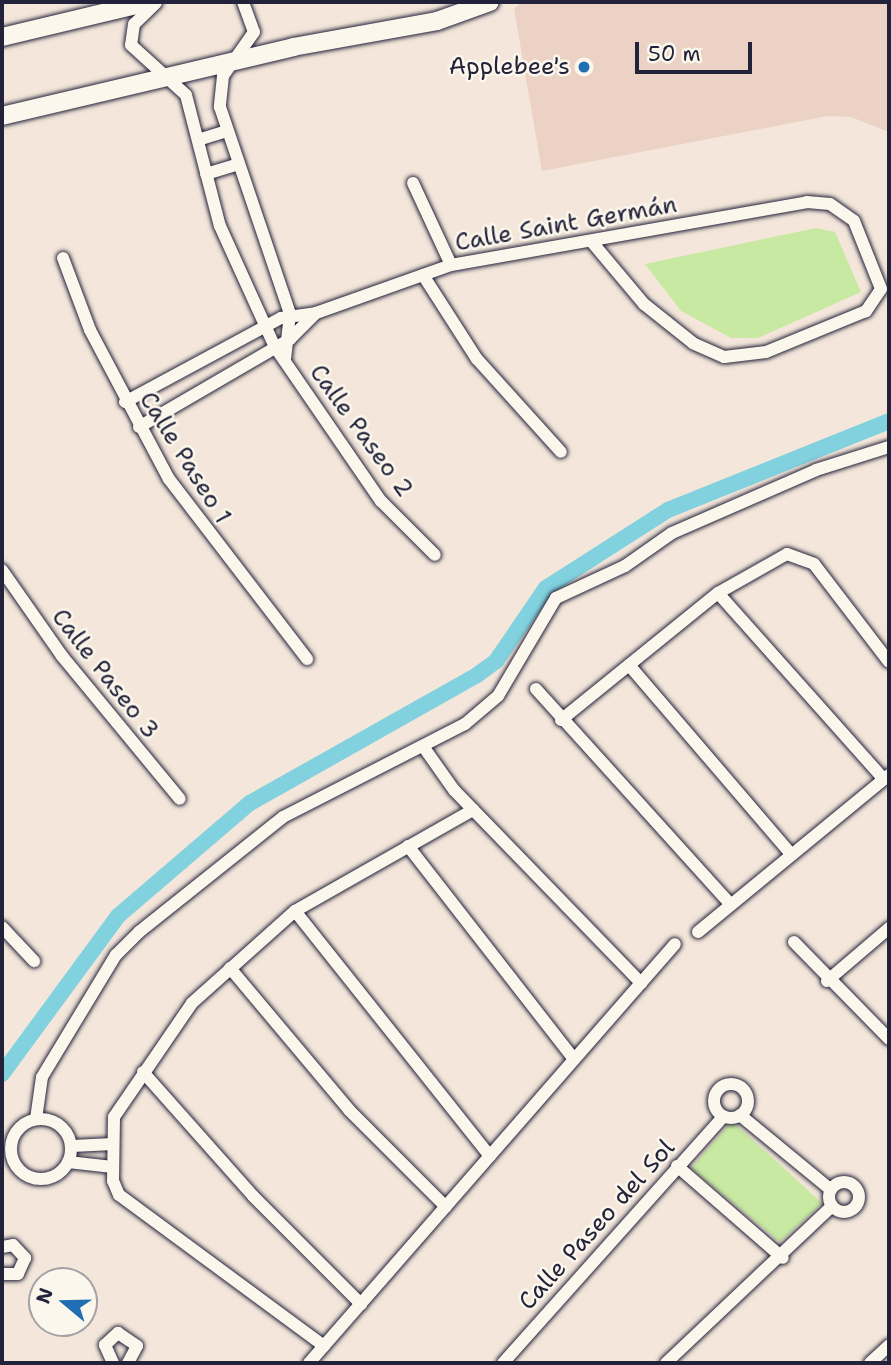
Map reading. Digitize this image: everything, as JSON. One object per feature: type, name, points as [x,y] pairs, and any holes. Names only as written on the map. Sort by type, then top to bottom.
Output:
[{"type":"main road","points":[[2,37],[149,2]]},
{"type":"main road","points":[[2,116],[232,61],[437,21],[491,2]]},
{"type":"street","points":[[157,2],[134,24],[131,45],[144,63],[170,77]]},
{"type":"street","name":"Calle Paseo 2","points":[[243,2],[254,32],[232,61],[219,96],[236,165],[290,314],[290,339],[285,359]]},
{"type":"street","name":"Calle Paseo 2","points":[[170,77],[186,95],[201,139],[206,174],[220,226],[275,347],[381,501],[435,555]]},
{"type":"street","points":[[201,139],[227,131]]},
{"type":"street","points":[[206,174],[236,165]]},
{"type":"street","points":[[413,183],[451,265]]},
{"type":"street","name":"Calle Saint Germán","points":[[125,402],[264,325],[290,314],[316,313],[451,265],[807,202],[830,204],[861,234],[880,282],[877,300],[854,316],[744,357],[724,357],[693,343],[644,304],[592,242]]},
{"type":"street","name":"Calle Paseo 1","points":[[63,258],[125,402],[139,427],[211,541],[307,659]]},
{"type":"street","points":[[423,275],[477,359],[561,452]]},
{"type":"street","name":"Calle Saint Germán","points":[[139,427],[290,339],[316,313]]},
{"type":"street","points":[[36,1119],[42,1077],[116,955],[139,932],[283,817],[425,749],[498,696],[556,598],[625,566],[672,533],[816,470],[889,447]]},
{"type":"street","points":[[561,720],[718,593],[777,558],[806,558],[889,662]]},
{"type":"street","name":"Calle Paseo 3","points":[[2,570],[61,656],[180,799]]},
{"type":"street","points":[[698,932],[886,777],[718,593]]},
{"type":"street","points":[[629,665],[793,855]]},
{"type":"street","points":[[536,689],[561,720],[730,904]]},
{"type":"street","points":[[425,749],[473,810],[641,983]]},
{"type":"street","points":[[324,1346],[119,1195],[113,1167],[117,1108],[192,1003],[295,911],[473,810]]},
{"type":"street","points":[[408,846],[574,1059]]},
{"type":"street","points":[[295,911],[490,1156]]},
{"type":"street","points":[[2,927],[34,961]]},
{"type":"street","points":[[827,981],[889,928]]},
{"type":"street","points":[[794,942],[827,981],[889,1039]]},
{"type":"street","points":[[309,1363],[675,944]]},
{"type":"street","points":[[230,968],[349,1110],[446,1207]]},
{"type":"street","points":[[143,1072],[253,1196],[361,1304]]},
{"type":"street","points":[[666,1363],[783,1258],[831,1206],[830,1189],[740,1115],[724,1116],[715,1098],[730,1084],[747,1095],[740,1115]]},
{"type":"street","name":"Calle Paseo del Sol","points":[[503,1363],[724,1116]]},
{"type":"street","points":[[68,1163],[72,1146],[60,1125],[36,1119],[20,1127],[11,1143],[18,1169],[41,1180],[68,1163],[113,1167]]},
{"type":"street","points":[[72,1146],[113,1144]]},
{"type":"street","points":[[677,1166],[783,1258]]},
{"type":"street","points":[[830,1189],[845,1181],[859,1195],[849,1211],[831,1206]]},
{"type":"street","points":[[2,1247],[19,1248],[25,1264],[18,1274],[2,1274]]},
{"type":"street","points":[[112,1363],[105,1345],[118,1333],[137,1346],[128,1363]]},
{"type":"street","points":[[870,1363],[889,1345]]},
{"type":"shaded area","points":[[521,2],[889,2],[889,132],[851,117],[828,116],[542,171],[514,9]]},
{"type":"green space","points":[[816,228],[835,232],[861,292],[758,338],[731,338],[681,311],[645,264]]},
{"type":"green space","points":[[732,1121],[822,1203],[780,1242],[691,1168]]},
{"type":"waterway","points":[[2,1074],[118,916],[250,803],[477,675],[496,661],[546,588],[668,510],[889,421]]},
{"type":"place","name":"Applebee's","points":[[584,67]]}]
